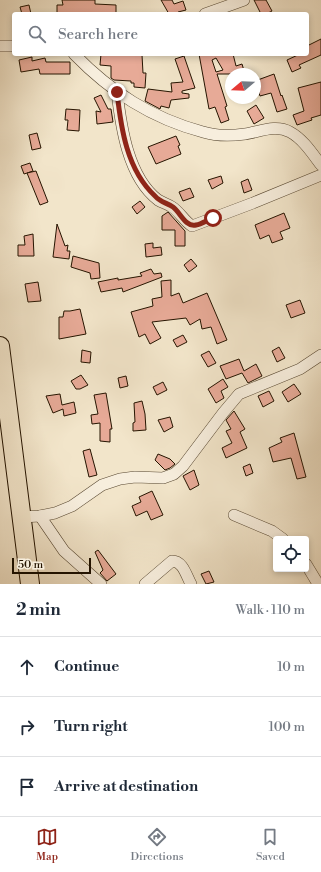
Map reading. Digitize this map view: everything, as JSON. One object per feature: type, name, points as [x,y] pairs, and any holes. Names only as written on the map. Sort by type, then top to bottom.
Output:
[{"type":"main road","points":[[0,346],[30,584]]},
{"type":"street","points":[[211,12],[244,0]]},
{"type":"street","points":[[0,46],[12,46]]},
{"type":"street","points":[[76,56],[103,82],[132,103],[158,116],[203,133],[229,135],[244,134],[273,128],[289,131],[305,144],[321,164]]},
{"type":"street","points":[[117,92],[119,115],[124,138],[138,176],[144,185],[155,196],[163,203],[173,207],[192,226],[321,175]]},
{"type":"street","points":[[21,517],[40,516],[55,513],[72,506],[102,485],[120,479],[135,477],[163,478],[174,474],[183,466],[239,394],[300,368],[321,355]]},
{"type":"street","points":[[234,515],[272,531],[279,536]]},
{"type":"street","points":[[40,516],[64,551],[101,584]]},
{"type":"street","points":[[145,584],[172,561],[177,561],[181,565],[191,584]]},
{"type":"street","points":[[309,569],[318,584]]},
{"type":"building","points":[[62,0],[95,0],[95,4],[116,5],[116,12],[57,12],[57,5],[63,5]]},
{"type":"building","points":[[161,0],[172,0],[174,4],[183,1],[186,10],[168,12]]},
{"type":"building","points":[[254,0],[266,0],[272,11],[260,12]]},
{"type":"building","points":[[29,5],[31,12],[21,12],[20,7]]},
{"type":"building","points":[[321,39],[321,55],[299,65],[301,68],[292,72],[287,60],[296,56],[309,56],[309,45]]},
{"type":"building","points":[[101,56],[142,56],[143,73],[146,73],[145,88],[134,87],[134,83],[131,83],[131,81],[114,80],[111,78],[111,66],[100,65]]},
{"type":"building","points":[[184,56],[195,88],[182,91],[182,93],[189,94],[189,98],[171,100],[169,108],[161,106],[160,109],[145,101],[148,89],[172,92],[171,83],[183,82],[175,59]]},
{"type":"building","points":[[199,56],[234,56],[236,66],[242,64],[243,68],[225,68],[225,74],[217,74],[225,104],[227,106],[225,107],[229,120],[221,123],[215,107],[209,109]],"holes":[[[216,58],[223,70],[216,72],[212,60]]]},
{"type":"building","points":[[32,57],[32,61],[45,58],[46,62],[70,62],[70,74],[40,74],[39,69],[21,72],[19,60]]},
{"type":"building","points":[[274,74],[287,109],[277,112],[271,93],[261,96],[261,79]]},
{"type":"building","points":[[321,82],[321,115],[297,125],[293,115],[304,111],[298,88]]},
{"type":"building","points":[[101,95],[108,109],[111,109],[113,122],[97,124],[96,111],[101,112],[94,98]]},
{"type":"building","points":[[256,105],[264,118],[254,124],[247,111]]},
{"type":"building","points":[[66,109],[80,110],[79,131],[67,130],[68,120],[65,120]]},
{"type":"building","points":[[37,133],[41,148],[32,150],[29,135]]},
{"type":"building","points":[[176,136],[180,145],[178,146],[181,154],[156,164],[148,147]]},
{"type":"building","points":[[30,163],[33,171],[24,174],[21,166]]},
{"type":"building","points":[[36,171],[48,202],[40,205],[27,173]]},
{"type":"building","points":[[221,176],[223,183],[212,189],[208,180]]},
{"type":"building","points":[[248,179],[252,190],[244,193],[241,182]]},
{"type":"building","points":[[190,188],[194,197],[183,201],[179,192]]},
{"type":"building","points":[[140,201],[145,207],[137,214],[132,207]]},
{"type":"building","points":[[168,212],[185,231],[185,246],[175,246],[175,230],[162,230],[162,216]]},
{"type":"building","points":[[284,213],[290,228],[280,232],[283,239],[272,243],[269,235],[260,239],[255,225]]},
{"type":"building","points":[[57,224],[65,246],[68,245],[67,251],[70,251],[69,259],[53,257]]},
{"type":"building","points":[[33,234],[34,256],[18,256],[18,245],[25,245],[24,236]]},
{"type":"building","points":[[153,243],[153,248],[161,247],[162,255],[146,257],[145,244]]},
{"type":"building","points":[[73,256],[99,263],[100,278],[91,279],[90,273],[71,267]]},
{"type":"building","points":[[191,259],[197,266],[189,272],[184,265]]},
{"type":"building","points":[[151,269],[154,274],[161,273],[162,277],[123,292],[122,288],[101,292],[98,282],[118,278],[118,280],[142,276],[140,273]]},
{"type":"building","points":[[171,280],[171,296],[179,293],[183,303],[207,293],[227,340],[217,344],[211,327],[202,329],[200,319],[190,325],[186,318],[152,322],[161,338],[150,344],[145,334],[139,337],[131,312],[153,306],[152,299],[162,297],[161,281]]},
{"type":"building","points":[[38,282],[41,301],[28,302],[25,284]]},
{"type":"building","points":[[300,300],[305,313],[291,318],[286,305]]},
{"type":"building","points":[[80,309],[86,334],[59,339],[59,317],[63,317],[64,311]]},
{"type":"building","points":[[183,335],[187,342],[177,347],[173,340]]},
{"type":"building","points":[[279,347],[285,358],[277,362],[272,351]]},
{"type":"building","points":[[82,350],[91,352],[90,363],[81,362]]},
{"type":"building","points":[[209,351],[216,363],[208,367],[201,355]]},
{"type":"building","points":[[239,359],[244,371],[256,364],[262,376],[248,383],[242,373],[226,379],[220,366]]},
{"type":"building","points":[[81,375],[88,385],[80,389],[76,389],[71,381]]},
{"type":"building","points":[[126,376],[128,386],[120,388],[118,378]]},
{"type":"building","points":[[223,379],[228,387],[221,391],[224,398],[216,403],[208,389]]},
{"type":"building","points":[[163,382],[167,390],[157,395],[153,387]]},
{"type":"building","points":[[294,384],[301,394],[288,402],[282,392]]},
{"type":"building","points":[[269,391],[274,401],[263,407],[258,396]]},
{"type":"building","points":[[106,393],[112,429],[110,429],[110,442],[100,441],[100,423],[92,424],[91,415],[98,414],[94,395]]},
{"type":"building","points":[[60,394],[62,405],[74,402],[76,413],[64,416],[63,409],[53,413],[46,396]]},
{"type":"building","points":[[142,401],[146,430],[133,431],[133,423],[135,422],[134,403]]},
{"type":"building","points":[[234,411],[245,429],[240,432],[247,448],[226,458],[222,448],[232,443],[226,431],[231,429],[226,420]]},
{"type":"building","points":[[170,417],[173,427],[164,432],[158,420]]},
{"type":"building","points":[[294,433],[306,477],[297,479],[291,458],[273,462],[269,448],[282,442],[280,438]]},
{"type":"building","points":[[90,449],[97,475],[89,477],[83,451]]},
{"type":"building","points":[[158,454],[170,459],[175,464],[165,470],[155,460]]},
{"type":"building","points":[[250,464],[253,473],[246,476],[243,467]]},
{"type":"building","points":[[194,470],[199,485],[190,490],[183,476]]},
{"type":"building","points":[[152,491],[163,515],[151,520],[147,511],[136,516],[132,506],[141,502],[139,497]]},
{"type":"building","points":[[98,550],[116,574],[107,581],[100,573],[103,570],[95,552]]},
{"type":"building","points":[[209,571],[214,582],[206,584],[201,574]]},
{"type":"route","points":[[117,92],[119,115],[124,138],[133,165],[144,185],[159,200],[173,207],[192,226],[213,218]]}]
